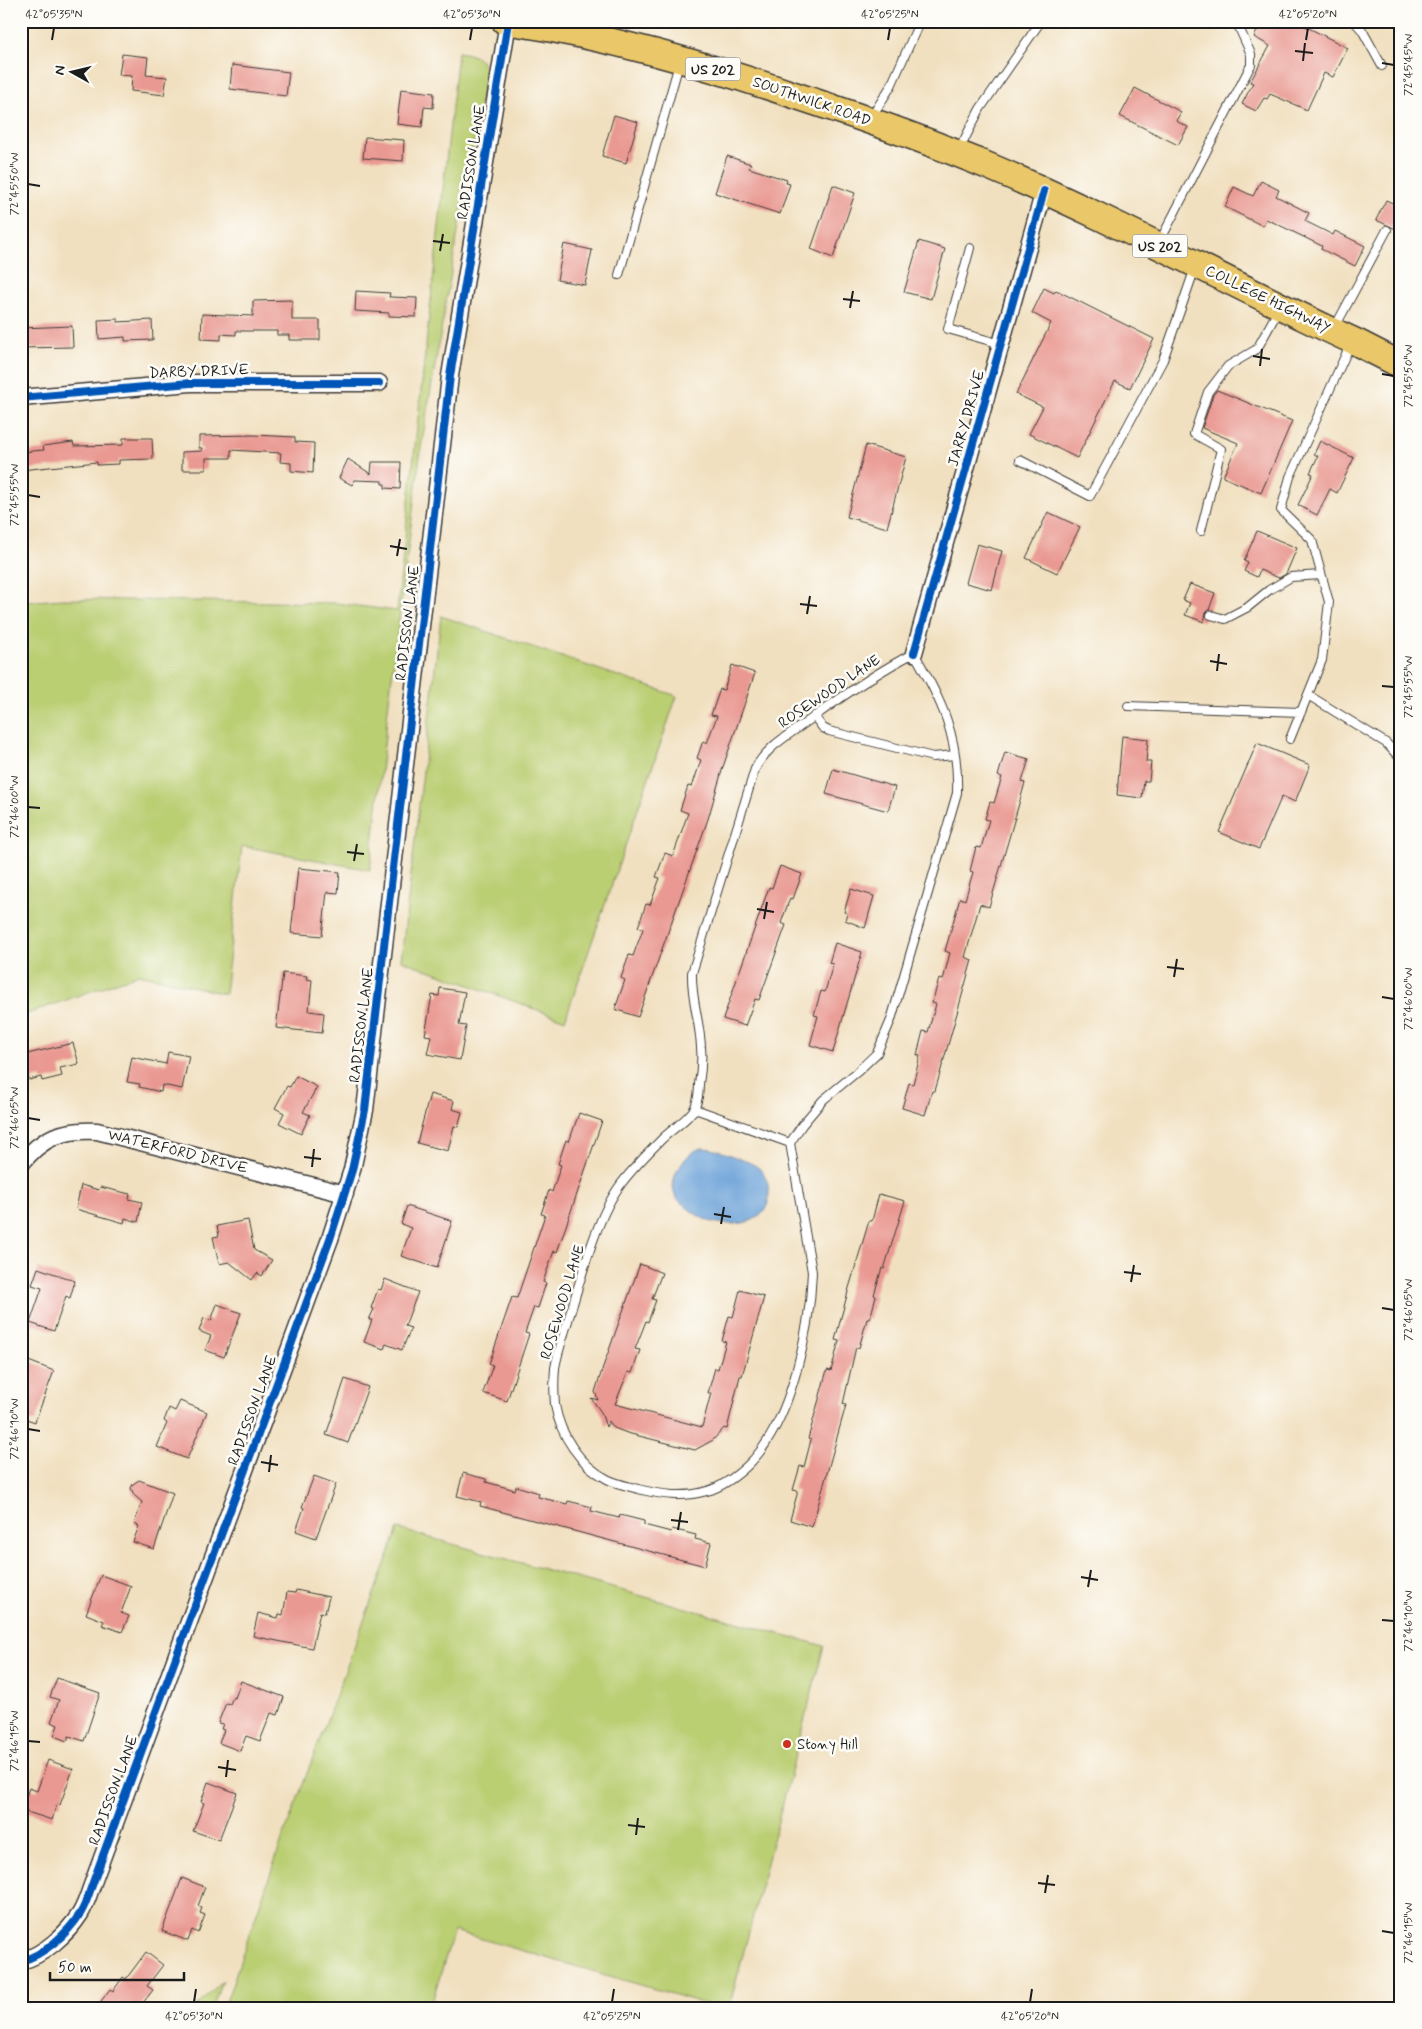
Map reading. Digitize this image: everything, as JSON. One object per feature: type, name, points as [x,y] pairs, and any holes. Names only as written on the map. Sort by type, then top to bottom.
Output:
[{"type":"highway","name":"SOUTHWICK ROAD","points":[[506,21],[582,32],[750,80],[914,137]]},
{"type":"highway","name":"COLLEGE HIGHWAY","points":[[914,137],[958,153],[1044,191],[1343,335],[1401,365]]},
{"type":"street","name":"RADISSON LANE","points":[[21,1961],[46,1950],[63,1933],[80,1914],[91,1888],[330,1240],[358,1149],[365,1110],[450,376],[506,21]]},
{"type":"street","name":"JARRY DRIVE","points":[[914,654],[1044,191]]},
{"type":"street","name":"DARBY DRIVE","points":[[21,398],[190,383],[379,383]]},
{"type":"street","name":"WATERFORD DRIVE","points":[[21,1164],[32,1151],[62,1133],[78,1130],[97,1130],[345,1194]]},
{"type":"lane","points":[[869,120],[891,86],[920,21]]},
{"type":"lane","points":[[958,153],[980,109],[1041,21]]},
{"type":"lane","points":[[1158,245],[1251,65],[1251,54],[1236,21]]},
{"type":"lane","points":[[1354,21],[1362,30],[1382,66]]},
{"type":"lane","points":[[619,275],[680,60]]},
{"type":"lane","points":[[1290,740],[1322,660],[1329,602],[1312,540],[1281,510],[1290,476],[1343,335],[1387,230]]},
{"type":"lane","points":[[970,248],[948,329],[1001,344]]},
{"type":"lane","points":[[1020,460],[1090,496],[1163,360],[1196,264]]},
{"type":"lane","points":[[1201,532],[1221,449],[1194,434],[1208,392],[1228,366],[1257,349],[1281,306]]},
{"type":"lane","points":[[1212,615],[1225,619],[1248,607],[1269,590],[1291,577],[1322,575]]},
{"type":"lane","points":[[695,1109],[790,1143],[823,1100],[857,1072],[877,1052],[891,1020],[957,794],[958,770],[944,709],[914,654]]},
{"type":"lane","name":"ROSEWOOD LANE","points":[[790,1143],[810,1252],[811,1292],[806,1332],[795,1377],[775,1428],[758,1454],[747,1466],[724,1484],[708,1491],[675,1496],[655,1494],[618,1484],[603,1477],[589,1467],[573,1449],[562,1431],[555,1401],[554,1381],[557,1358],[579,1285],[610,1202],[621,1184],[648,1153],[695,1109],[701,1067],[701,1046],[691,990],[692,973],[755,769],[761,758],[774,745],[814,716],[862,682],[914,654]]},
{"type":"lane","points":[[1308,695],[1386,743],[1401,760]]},
{"type":"lane","points":[[1128,706],[1301,712]]},
{"type":"lane","points":[[814,716],[823,728],[828,731],[933,757],[955,755]]},
{"type":"green space","points":[[458,52],[477,58],[483,65],[485,75],[421,447],[370,870],[242,846],[225,994],[139,974],[21,1016],[21,602],[64,599],[335,603],[397,611]]},
{"type":"green space","points":[[441,616],[677,696],[565,1020],[401,960]]},
{"type":"green space","points":[[398,1529],[824,1646],[729,2008],[720,2008],[454,1931],[430,2008],[224,2008],[280,1846]]},
{"type":"green space","points":[[222,1981],[212,2008],[195,2008]]},
{"type":"water","points":[[701,1148],[711,1149],[752,1163],[761,1170],[766,1179],[769,1192],[768,1203],[764,1211],[757,1218],[739,1224],[709,1221],[696,1214],[677,1199],[673,1185],[678,1169],[688,1156]]},
{"type":"building","points":[[1262,21],[1295,21],[1348,48],[1333,77],[1324,73],[1307,110],[1270,94],[1267,99],[1264,98],[1256,111],[1242,104],[1253,83],[1250,82],[1270,46],[1254,37]]},
{"type":"building","points":[[122,54],[148,57],[146,75],[167,77],[164,95],[131,91],[132,76],[119,75]]},
{"type":"building","points":[[232,65],[289,72],[286,96],[230,89]]},
{"type":"building","points":[[1135,88],[1181,112],[1176,121],[1188,127],[1178,145],[1120,116]]},
{"type":"building","points":[[401,89],[434,93],[433,108],[424,107],[422,127],[397,124]]},
{"type":"building","points":[[614,115],[638,122],[626,163],[602,156]]},
{"type":"building","points":[[365,137],[404,140],[403,161],[363,158]]},
{"type":"building","points":[[727,156],[751,164],[749,168],[787,180],[786,183],[790,184],[780,214],[715,193]]},
{"type":"building","points":[[1261,181],[1279,190],[1276,196],[1309,213],[1305,221],[1333,235],[1335,231],[1365,246],[1355,266],[1321,249],[1322,246],[1266,219],[1263,226],[1225,207],[1234,187],[1253,196]]},
{"type":"building","points":[[833,185],[855,193],[833,258],[811,249]]},
{"type":"building","points":[[1386,200],[1401,207],[1401,220],[1396,229],[1376,220]]},
{"type":"building","points":[[919,241],[945,249],[931,299],[904,292]]},
{"type":"building","points":[[564,244],[592,250],[585,285],[557,280]]},
{"type":"building","points":[[1044,288],[1054,293],[1056,290],[1154,339],[1130,388],[1115,381],[1077,458],[1029,434],[1043,407],[1016,394],[1051,323],[1032,313]]},
{"type":"building","points":[[356,291],[390,293],[389,297],[417,298],[416,317],[389,316],[389,313],[355,311]]},
{"type":"building","points":[[292,300],[292,320],[320,320],[320,340],[289,340],[289,335],[277,335],[277,331],[236,331],[236,335],[221,334],[221,340],[201,339],[202,314],[253,316],[253,301]]},
{"type":"building","points":[[118,319],[118,322],[152,320],[153,340],[125,341],[125,337],[99,339],[98,320]]},
{"type":"building","points":[[72,326],[73,347],[21,348],[21,328]]},
{"type":"building","points":[[1217,390],[1292,421],[1261,493],[1223,477],[1238,443],[1202,428],[1213,395]]},
{"type":"building","points":[[254,435],[295,437],[295,442],[314,443],[313,473],[291,471],[291,463],[280,462],[281,453],[231,450],[231,458],[206,458],[206,470],[182,470],[182,452],[202,451],[202,448],[199,448],[199,436]]},
{"type":"building","points":[[123,438],[152,438],[153,459],[119,460],[119,464],[97,465],[97,462],[21,470],[21,452],[44,450],[43,446],[73,442],[74,446],[123,445]]},
{"type":"building","points":[[1320,441],[1354,458],[1337,493],[1330,489],[1317,515],[1298,505],[1313,474],[1310,473],[1318,456],[1314,454]]},
{"type":"building","points":[[866,445],[906,457],[887,528],[847,517]]},
{"type":"building","points":[[348,459],[371,474],[372,462],[401,462],[400,489],[385,488],[385,484],[382,484],[382,481],[355,480],[352,485],[339,478]]},
{"type":"building","points":[[1048,512],[1080,527],[1057,573],[1026,558]]},
{"type":"building","points":[[1257,531],[1297,548],[1286,574],[1279,578],[1260,570],[1257,577],[1244,571],[1248,563],[1244,561]]},
{"type":"building","points":[[977,544],[1002,551],[992,590],[966,583]]},
{"type":"building","points":[[1190,584],[1215,593],[1204,622],[1185,615],[1190,603],[1183,600]]},
{"type":"building","points":[[732,665],[755,673],[723,767],[708,819],[638,1017],[615,1009],[625,980],[621,978],[629,955],[633,956],[643,929],[638,927],[646,904],[650,905],[660,878],[656,877],[665,853],[673,856],[688,813],[680,810],[688,786],[692,787],[701,760],[697,758],[703,741],[707,743],[717,716],[711,715],[720,689],[724,690]]},
{"type":"building","points":[[1122,736],[1148,739],[1146,762],[1151,762],[1149,781],[1144,781],[1142,798],[1117,795]]},
{"type":"building","points":[[1257,743],[1310,765],[1295,802],[1282,796],[1259,849],[1219,832]]},
{"type":"building","points":[[1005,752],[1029,759],[1022,782],[1025,783],[989,907],[980,904],[965,957],[972,960],[935,1091],[932,1091],[925,1115],[902,1108],[909,1083],[913,1084],[920,1056],[917,1055],[923,1031],[928,1032],[936,1004],[932,1003],[939,979],[943,980],[950,953],[945,951],[960,898],[965,900],[973,872],[970,871],[976,847],[981,848],[989,820],[985,819],[990,802],[994,803],[1002,777],[998,776]]},
{"type":"building","points":[[833,769],[895,787],[888,811],[826,794]]},
{"type":"building","points":[[780,866],[802,874],[793,899],[790,898],[781,923],[786,925],[759,1000],[755,999],[745,1026],[723,1019],[769,887],[772,888]]},
{"type":"building","points":[[298,868],[340,872],[338,893],[327,892],[322,936],[291,933]]},
{"type":"building","points":[[851,889],[874,896],[865,928],[845,920],[847,913],[844,912]]},
{"type":"building","points":[[835,943],[862,952],[833,1052],[810,1045],[818,1016],[814,1015],[821,991],[825,992],[833,964],[829,963]]},
{"type":"building","points":[[283,973],[307,976],[306,979],[312,980],[309,1011],[324,1013],[322,1033],[276,1028]]},
{"type":"building","points":[[440,988],[465,992],[459,1025],[466,1026],[460,1060],[427,1054],[431,1036],[425,1035],[432,995],[439,996]]},
{"type":"building","points":[[73,1043],[79,1064],[60,1068],[62,1076],[42,1081],[41,1077],[29,1080],[23,1055]]},
{"type":"building","points":[[168,1052],[189,1056],[182,1089],[162,1085],[161,1092],[139,1087],[140,1084],[127,1082],[132,1057],[166,1064]]},
{"type":"building","points":[[296,1076],[317,1087],[303,1112],[310,1115],[301,1134],[279,1123],[284,1113],[275,1108],[287,1086],[290,1087]]},
{"type":"building","points":[[430,1094],[454,1101],[452,1109],[462,1112],[458,1127],[454,1126],[448,1151],[417,1143]]},
{"type":"building","points":[[579,1113],[602,1121],[557,1252],[554,1251],[543,1282],[546,1283],[538,1308],[534,1307],[525,1333],[529,1334],[507,1401],[483,1393],[493,1365],[489,1364],[512,1297],[517,1298],[545,1215],[541,1214],[549,1190],[552,1192],[561,1165],[558,1164],[566,1140],[569,1142]]},
{"type":"building","points":[[81,1185],[99,1190],[100,1187],[130,1194],[129,1199],[142,1202],[138,1222],[125,1218],[124,1223],[76,1209]]},
{"type":"building","points":[[879,1194],[905,1201],[884,1269],[882,1268],[874,1295],[876,1296],[870,1319],[867,1319],[859,1348],[856,1347],[843,1404],[846,1405],[812,1527],[790,1520],[798,1491],[793,1490],[800,1466],[804,1467],[811,1440],[808,1439],[827,1370],[831,1371],[839,1341],[835,1340],[849,1288],[869,1221],[872,1221]]},
{"type":"building","points":[[407,1206],[452,1221],[437,1268],[401,1256],[411,1228],[401,1224]]},
{"type":"building","points":[[248,1220],[254,1250],[272,1260],[262,1276],[257,1273],[252,1280],[229,1262],[219,1264],[213,1237],[219,1236],[217,1226]]},
{"type":"building","points":[[640,1264],[662,1273],[652,1299],[656,1300],[635,1349],[640,1350],[632,1373],[628,1372],[615,1404],[702,1427],[715,1368],[718,1369],[726,1342],[722,1341],[729,1316],[733,1317],[740,1290],[764,1297],[742,1376],[740,1376],[727,1429],[724,1428],[713,1440],[695,1450],[627,1433],[614,1428],[609,1421],[606,1427],[601,1412],[591,1398],[598,1400],[595,1392]]},
{"type":"building","points":[[38,1268],[75,1281],[70,1298],[66,1296],[54,1331],[30,1323],[42,1288],[32,1285]]},
{"type":"building","points":[[385,1279],[418,1292],[405,1326],[411,1328],[402,1350],[386,1344],[384,1349],[364,1342],[372,1320],[369,1320],[374,1309],[371,1308],[378,1289],[381,1290]]},
{"type":"building","points":[[217,1304],[241,1313],[224,1357],[205,1350],[211,1336],[199,1331],[204,1318],[211,1321]]},
{"type":"building","points":[[21,1358],[54,1371],[35,1422],[21,1417]]},
{"type":"building","points":[[345,1379],[368,1387],[348,1443],[326,1435]]},
{"type":"building","points":[[180,1401],[207,1412],[187,1459],[157,1447],[167,1423],[164,1421],[169,1408],[175,1411]]},
{"type":"building","points":[[463,1473],[515,1490],[516,1486],[539,1493],[538,1497],[567,1504],[568,1501],[592,1507],[591,1511],[619,1518],[620,1515],[644,1521],[644,1525],[671,1532],[672,1529],[696,1535],[695,1539],[711,1543],[705,1566],[480,1506],[481,1502],[457,1496]]},
{"type":"building","points":[[314,1476],[336,1484],[316,1538],[296,1531],[304,1508],[302,1507]]},
{"type":"building","points":[[139,1480],[173,1493],[154,1549],[133,1542],[139,1526],[134,1524],[142,1502],[134,1495],[131,1488]]},
{"type":"building","points":[[101,1575],[131,1586],[121,1613],[129,1616],[122,1632],[102,1625],[104,1621],[86,1614]]},
{"type":"building","points":[[296,1590],[329,1597],[325,1613],[320,1612],[312,1648],[253,1636],[258,1613],[278,1618],[279,1614],[283,1615],[287,1592],[295,1593]]},
{"type":"building","points":[[57,1678],[100,1693],[84,1741],[69,1736],[67,1741],[54,1736],[58,1725],[51,1722],[59,1700],[50,1697]]},
{"type":"building","points":[[241,1681],[284,1697],[278,1715],[271,1713],[260,1741],[246,1736],[240,1751],[219,1743],[224,1730],[221,1729],[223,1724],[218,1723],[226,1703],[230,1704],[233,1697],[235,1698]]},
{"type":"building","points":[[48,1760],[73,1769],[60,1805],[57,1804],[52,1820],[21,1810],[29,1788],[37,1791]]},
{"type":"building","points":[[208,1782],[237,1793],[219,1840],[193,1831],[204,1803],[201,1802]]},
{"type":"building","points":[[182,1878],[205,1887],[198,1906],[202,1908],[200,1913],[205,1915],[198,1933],[192,1930],[188,1941],[162,1931]]},
{"type":"building","points":[[146,1952],[163,1965],[147,1986],[153,1990],[139,2008],[96,2008],[110,1989],[113,1991],[123,1977],[126,1979]]},
{"type":"cycle path","points":[[21,1961],[38,1954],[62,1936],[80,1914],[86,1901],[330,1239],[352,1170],[365,1110],[450,376],[508,22]]},
{"type":"cycle path","points":[[914,653],[1044,191]]},
{"type":"cycle path","points":[[21,398],[190,383],[379,383]]},
{"type":"place","name":"Stony Hill","points":[[787,1744]]}]
